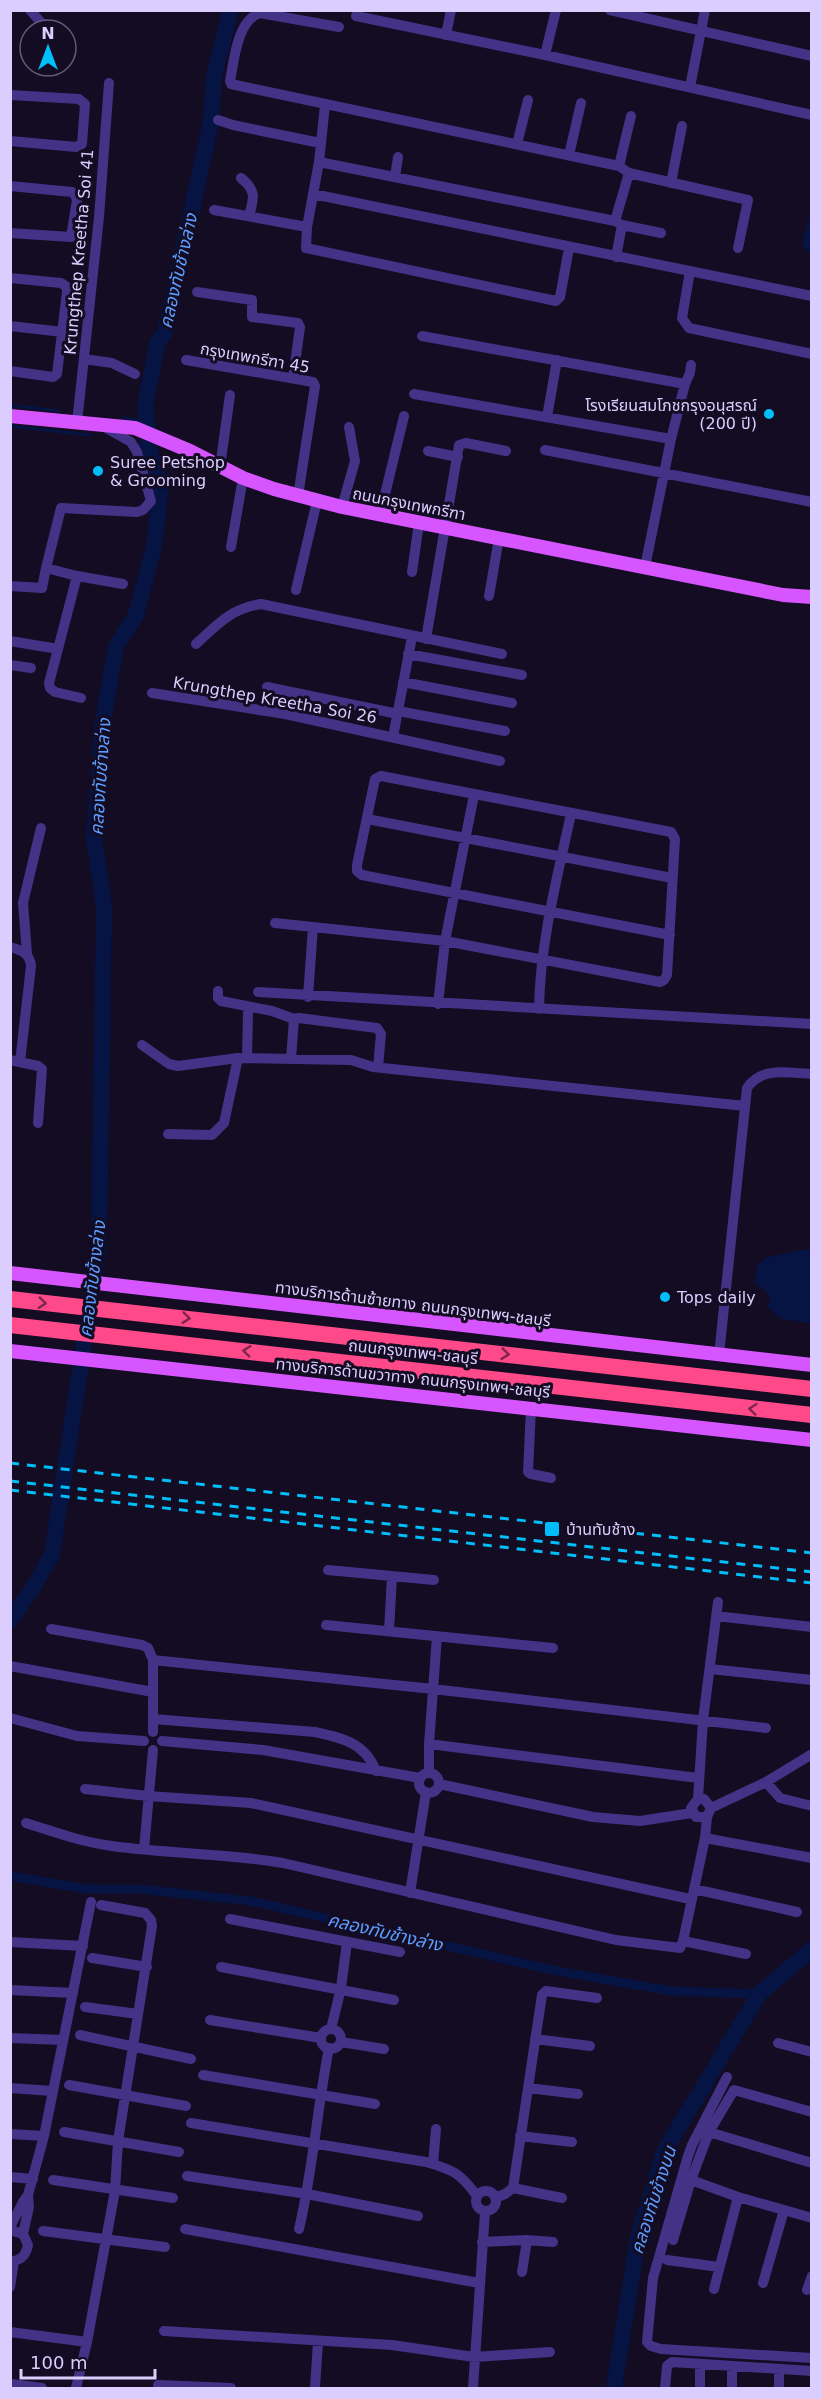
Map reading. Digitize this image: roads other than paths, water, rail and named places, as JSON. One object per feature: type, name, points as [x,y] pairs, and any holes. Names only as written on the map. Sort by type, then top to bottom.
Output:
[{"type":"highway","name":"ถนนกรุงเทพฯ-ชลบุรี","points":[[10,1299],[812,1389]]},
{"type":"highway","name":"ถนนกรุงเทพฯ-ชลบุรี","points":[[10,1325],[812,1416]]},
{"type":"main road","name":"ถนนกรุงเทพกรีฑา","points":[[10,416],[135,428],[181,447],[243,478],[298,496],[380,516],[783,595],[812,597]]},
{"type":"main road","name":"ทางบริการด้านซ้ายทาง ถนนกรุงเทพฯ-ชลบุรี","points":[[10,1273],[812,1365]]},
{"type":"main road","name":"ทางบริการด้านขวาทาง ถนนกรุงเทพฯ-ชลบุรี","points":[[10,1351],[812,1440]]},
{"type":"street","points":[[446,35],[451,10]]},
{"type":"street","points":[[545,55],[556,10]]},
{"type":"street","points":[[610,10],[812,56]]},
{"type":"street","points":[[690,87],[705,10]]},
{"type":"street","points":[[339,27],[260,13],[254,15],[243,30],[230,81],[234,86],[619,166],[629,173],[748,200],[738,248]]},
{"type":"street","points":[[356,16],[545,55],[812,116]]},
{"type":"street","name":"Krungthep Kreetha Soi 41","points":[[77,423],[110,83]]},
{"type":"street","points":[[10,95],[79,99],[85,104],[86,110],[83,142],[76,147],[10,141]]},
{"type":"street","points":[[517,144],[528,100]]},
{"type":"street","points":[[569,155],[581,104]]},
{"type":"street","points":[[325,105],[306,248],[552,301],[560,297],[569,248]]},
{"type":"street","points":[[619,166],[631,116]]},
{"type":"street","points":[[218,120],[320,142]]},
{"type":"street","points":[[671,183],[682,126]]},
{"type":"street","points":[[395,177],[398,157]]},
{"type":"street","points":[[319,162],[661,233]]},
{"type":"street","points":[[616,257],[619,223],[629,173]]},
{"type":"street","points":[[241,178],[253,192],[249,216]]},
{"type":"street","points":[[10,186],[72,192],[77,201],[71,237],[10,233]]},
{"type":"street","points":[[313,194],[812,296]]},
{"type":"street","points":[[214,210],[307,227]]},
{"type":"street","points":[[690,271],[682,318],[689,328],[812,354]]},
{"type":"street","points":[[10,278],[65,285],[67,292],[57,374],[53,376],[10,371]]},
{"type":"street","points":[[197,292],[252,300],[252,317],[298,323],[300,327],[293,378]]},
{"type":"street","points":[[10,326],[63,332]]},
{"type":"street","points":[[422,336],[685,384]]},
{"type":"street","points":[[84,359],[112,363],[135,374]]},
{"type":"street","name":"กรุงเทพกรีฑา 45","points":[[186,360],[311,380],[315,386],[298,496]]},
{"type":"street","points":[[547,417],[557,360]]},
{"type":"street","points":[[645,567],[663,473],[691,364]]},
{"type":"street","points":[[414,394],[671,439]]},
{"type":"street","points":[[220,466],[230,395]]},
{"type":"street","points":[[380,516],[404,416]]},
{"type":"street","points":[[10,586],[42,588],[61,508],[137,512],[151,501],[137,452],[131,442],[100,424]]},
{"type":"street","points":[[342,507],[355,461],[349,427]]},
{"type":"street","points":[[426,639],[459,445],[461,443],[506,451]]},
{"type":"street","points":[[545,450],[812,502]]},
{"type":"street","points":[[428,451],[458,457]]},
{"type":"street","points":[[231,547],[243,478]]},
{"type":"street","points":[[296,590],[317,501]]},
{"type":"street","points":[[412,572],[419,523]]},
{"type":"street","points":[[489,596],[499,538]]},
{"type":"street","points":[[46,568],[123,584]]},
{"type":"street","points":[[77,576],[49,683],[50,688],[55,692],[81,699]]},
{"type":"street","points":[[196,644],[230,613],[244,607],[261,604],[502,654]]},
{"type":"street","name":"Krungthep Kreetha Soi 26","points":[[393,737],[412,637]]},
{"type":"street","points":[[10,641],[58,649]]},
{"type":"street","points":[[408,654],[522,675]]},
{"type":"street","points":[[10,665],[31,668]]},
{"type":"street","points":[[403,682],[512,703]]},
{"type":"street","points":[[267,687],[505,731]]},
{"type":"street","name":"Krungthep Kreetha Soi 26","points":[[152,693],[285,714],[500,761]]},
{"type":"street","points":[[275,923],[445,941],[660,982],[664,980],[667,975],[670,935],[672,878],[675,839],[671,832],[377,776],[357,871],[362,875],[670,935]]},
{"type":"street","points":[[438,1004],[445,941],[474,795]]},
{"type":"street","points":[[539,1009],[542,959],[571,814]]},
{"type":"street","points":[[367,819],[672,878]]},
{"type":"street","points":[[38,1123],[42,1069],[15,1061],[31,966],[27,954],[23,903],[41,828]]},
{"type":"street","points":[[308,997],[313,927]]},
{"type":"street","points":[[10,947],[27,954]]},
{"type":"street","points":[[218,991],[218,998],[221,1001],[272,1011],[294,1019],[377,1028],[381,1034],[378,1067]]},
{"type":"street","points":[[258,992],[308,997],[812,1024]]},
{"type":"street","points":[[168,1134],[212,1134],[218,1131],[224,1123],[242,1058],[248,1013]]},
{"type":"street","points":[[291,1059],[294,1019]]},
{"type":"street","points":[[142,1045],[169,1064],[178,1066],[242,1058],[351,1060],[378,1067],[745,1106]]},
{"type":"street","points":[[719,1355],[747,1088],[758,1076],[765,1073],[812,1074]]},
{"type":"street","points":[[531,1408],[528,1472],[551,1478]]},
{"type":"street","points":[[328,1570],[434,1580]]},
{"type":"street","points":[[389,1632],[392,1576]]},
{"type":"street","points":[[698,1799],[698,1778],[718,1602]]},
{"type":"street","points":[[716,1616],[812,1627]]},
{"type":"street","points":[[326,1625],[553,1648]]},
{"type":"street","points":[[51,1629],[148,1648],[153,1660],[153,1732]]},
{"type":"street","points":[[426,1792],[419,1785],[425,1775],[429,1744],[437,1636]]},
{"type":"street","points":[[153,1660],[433,1689],[766,1728]]},
{"type":"street","points":[[10,1666],[153,1692]]},
{"type":"street","points":[[710,1669],[812,1680]]},
{"type":"street","points":[[10,1718],[77,1736],[144,1741]]},
{"type":"street","points":[[153,1719],[330,1735],[347,1740],[363,1750],[371,1758],[376,1772]]},
{"type":"street","points":[[153,1732],[159,1735],[162,1741],[159,1748],[153,1750],[147,1748],[144,1741],[146,1735],[153,1732]]},
{"type":"street","points":[[162,1741],[263,1750],[376,1772],[436,1775],[439,1784],[436,1790],[426,1792]]},
{"type":"street","points":[[429,1744],[698,1778]]},
{"type":"street","points":[[144,1849],[153,1750]]},
{"type":"street","points":[[439,1784],[593,1817],[640,1821],[692,1813],[701,1819],[709,1812],[766,1782],[812,1754]]},
{"type":"street","points":[[766,1782],[780,1798],[812,1806]]},
{"type":"street","points":[[85,1789],[250,1803],[420,1841],[797,1912]]},
{"type":"street","points":[[411,1893],[426,1792]]},
{"type":"street","points":[[26,1823],[92,1843],[265,1860],[616,1940],[680,1948],[705,1838],[709,1812],[704,1799],[694,1802],[692,1813]]},
{"type":"street","points":[[705,1838],[812,1858]]},
{"type":"street","points":[[10,2287],[12,2261],[24,2256],[27,2251],[28,2245],[23,2234],[29,2207],[28,2196],[44,2136],[83,1947],[96,1904],[145,1912],[152,1926],[118,2141],[115,2191],[107,2241],[76,2388]]},
{"type":"street","points":[[230,1919],[400,1952]]},
{"type":"street","points":[[683,1941],[746,1954]]},
{"type":"street","points":[[10,1942],[83,1947]]},
{"type":"street","points":[[331,2029],[341,1988],[347,1942]]},
{"type":"street","points":[[92,1958],[147,1967]]},
{"type":"street","points":[[221,1967],[341,1988],[394,2000]]},
{"type":"street","points":[[10,1990],[73,1993]]},
{"type":"street","points":[[495,2198],[513,2188],[542,1995],[544,1992],[597,1998]]},
{"type":"street","points":[[86,2007],[138,2014]]},
{"type":"street","points":[[210,2020],[321,2038]]},
{"type":"street","points":[[331,2029],[340,2033],[341,2042],[336,2048],[329,2048],[323,2044],[321,2038],[324,2031],[331,2029]]},
{"type":"street","points":[[80,2035],[191,2059]]},
{"type":"street","points":[[10,2038],[63,2040]]},
{"type":"street","points":[[536,2039],[590,2046]]},
{"type":"street","points":[[341,2042],[384,2049]]},
{"type":"street","points":[[778,2043],[812,2052]]},
{"type":"street","points":[[299,2229],[307,2194],[312,2145],[329,2048]]},
{"type":"street","points":[[202,2075],[375,2104]]},
{"type":"street","points":[[727,2077],[688,2156],[653,2278],[647,2342],[661,2349],[812,2358]]},
{"type":"street","points":[[69,2085],[186,2106]]},
{"type":"street","points":[[10,2088],[52,2091]]},
{"type":"street","points":[[528,2088],[578,2094]]},
{"type":"street","points":[[673,2240],[691,2180],[709,2132],[734,2090],[812,2112]]},
{"type":"street","points":[[191,2123],[452,2169],[464,2177],[477,2196],[476,2206],[484,2212]]},
{"type":"street","points":[[433,2164],[436,2129]]},
{"type":"street","points":[[64,2132],[179,2152]]},
{"type":"street","points":[[709,2132],[812,2163]]},
{"type":"street","points":[[10,2134],[44,2136]]},
{"type":"street","points":[[520,2136],[572,2142]]},
{"type":"street","points":[[187,2176],[307,2194],[418,2216]]},
{"type":"street","points":[[10,2177],[33,2179]]},
{"type":"street","points":[[52,2180],[173,2198]]},
{"type":"street","points":[[691,2180],[738,2197],[812,2218]]},
{"type":"street","points":[[513,2188],[562,2198]]},
{"type":"street","points":[[477,2196],[487,2191],[495,2198]]},
{"type":"street","points":[[23,2234],[10,2229],[28,2196]]},
{"type":"street","points":[[714,2289],[738,2197]]},
{"type":"street","points":[[484,2212],[494,2208],[495,2198]]},
{"type":"street","points":[[763,2283],[784,2210]]},
{"type":"street","points":[[472,2388],[484,2212]]},
{"type":"street","points":[[185,2229],[479,2283]]},
{"type":"street","points":[[43,2231],[165,2247]]},
{"type":"street","points":[[482,2242],[527,2240],[553,2242]]},
{"type":"street","points":[[522,2272],[527,2240]]},
{"type":"street","points":[[667,2260],[719,2267]]},
{"type":"street","points":[[807,2290],[812,2276]]},
{"type":"street","points":[[164,2331],[392,2345],[474,2357],[549,2352]]},
{"type":"street","points":[[10,2332],[87,2342]]},
{"type":"street","points":[[315,2388],[318,2342]]},
{"type":"street","points":[[665,2388],[669,2363],[812,2371]]},
{"type":"street","points":[[700,2364],[700,2388]]},
{"type":"street","points":[[732,2366],[732,2388]]},
{"type":"street","points":[[779,2369],[779,2388]]},
{"type":"street","points":[[11,2384],[42,2388]]},
{"type":"street","points":[[158,2385],[231,2388]]},
{"type":"waterway","name":"คลองทับช้างล่าง","points":[[10,1620],[33,1588],[52,1554],[99,1245],[104,906],[94,838],[103,720],[116,647],[136,615],[154,546],[161,486],[150,450],[145,406],[157,344],[165,332],[211,122],[214,75],[231,10]]},
{"type":"waterway","points":[[10,405],[59,411]]},
{"type":"waterway","points":[[124,418],[147,421]]},
{"type":"waterway","points":[[10,426],[90,435]]},
{"type":"waterway","points":[[140,447],[150,450]]},
{"type":"waterway","name":"คลองทับช้างล่าง","points":[[10,1876],[87,1889],[139,1889],[251,1901],[552,1970],[671,1991],[759,1994]]},
{"type":"waterway","name":"คลองทับช้างบน","points":[[614,2388],[638,2237],[665,2150],[759,1994],[812,1949]]},
{"type":"railway","points":[[10,1463],[812,1553]]},
{"type":"railway","points":[[10,1481],[812,1572]]},
{"type":"railway","points":[[10,1490],[812,1583]]},
{"type":"place","name":"โรงเรียนสมโภชกรุงอนุสรณ์ (200 ปี)","points":[[769,414]]},
{"type":"place","name":"Suree Petshop & Grooming","points":[[98,471]]},
{"type":"place","name":"Tops daily","points":[[665,1297]]},
{"type":"place","name":"บ้านทับช้าง","points":[[552,1529]]}]
